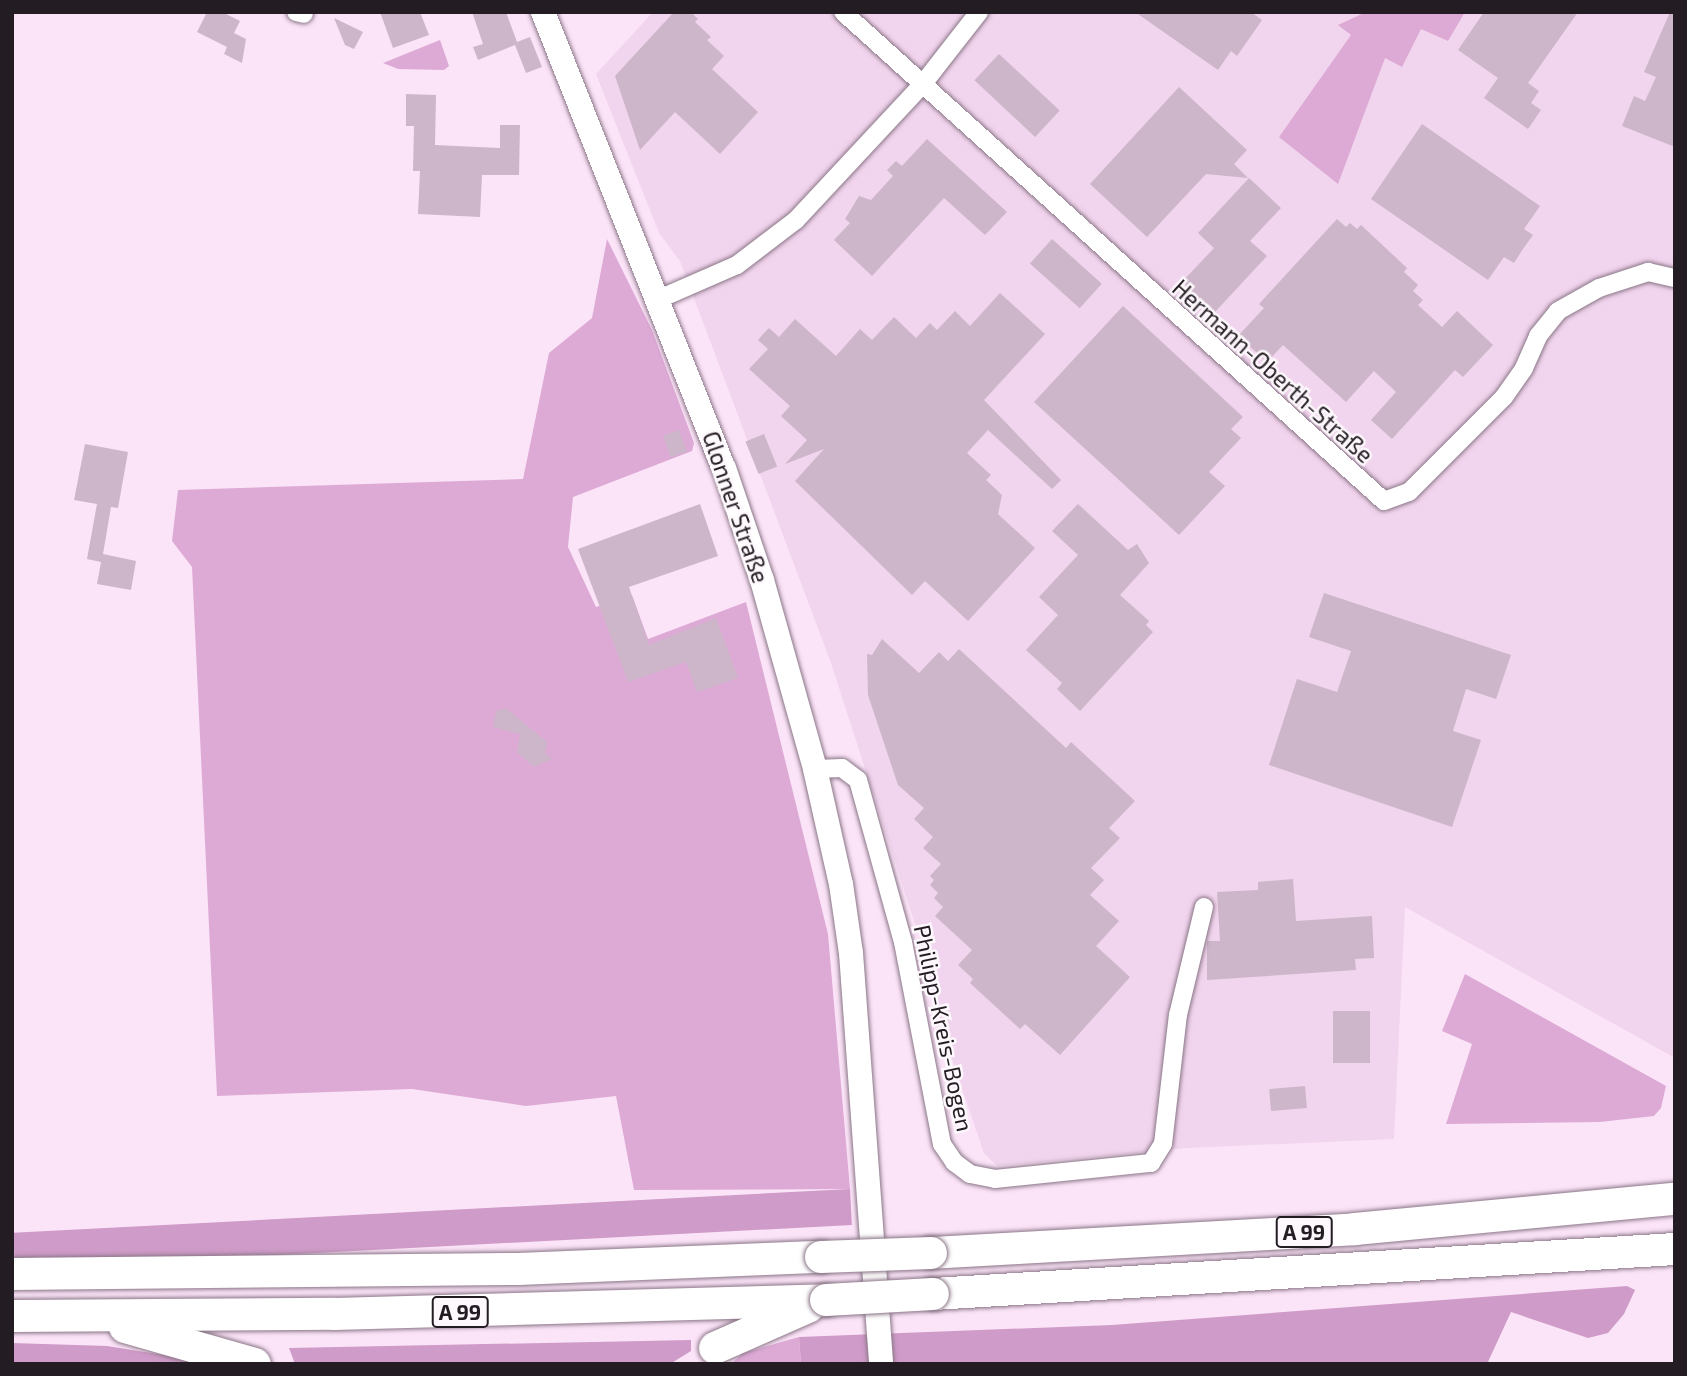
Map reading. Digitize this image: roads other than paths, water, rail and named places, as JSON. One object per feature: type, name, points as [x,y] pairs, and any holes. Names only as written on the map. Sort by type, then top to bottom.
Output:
[{"type":"highway","name":"A 99","points":[[12,1274],[519,1269],[932,1253],[1355,1229],[1675,1199]]},
{"type":"highway","name":"A 99","points":[[12,1316],[504,1311],[825,1300],[1675,1249]]},
{"type":"highway","points":[[715,1348],[825,1300]]},
{"type":"highway","points":[[93,1317],[255,1364]]},
{"type":"street","name":"Glonner Straße","points":[[543,12],[659,299],[762,580],[816,769],[841,884],[857,1022],[881,1364]]},
{"type":"street","name":"Hermann-Oberth-Straße","points":[[843,12],[1384,501],[1409,492],[1504,397],[1524,368],[1538,336],[1558,311],[1599,288],[1648,272],[1675,278]]},
{"type":"street","points":[[659,299],[737,265],[783,231],[922,85],[979,12]]},
{"type":"street","name":"Philipp-Kreis-Bogen","points":[[816,769],[842,768],[858,780],[903,942],[942,1144],[954,1162],[970,1174],[995,1179],[1151,1163],[1163,1144],[1178,1015],[1204,907]]}]
